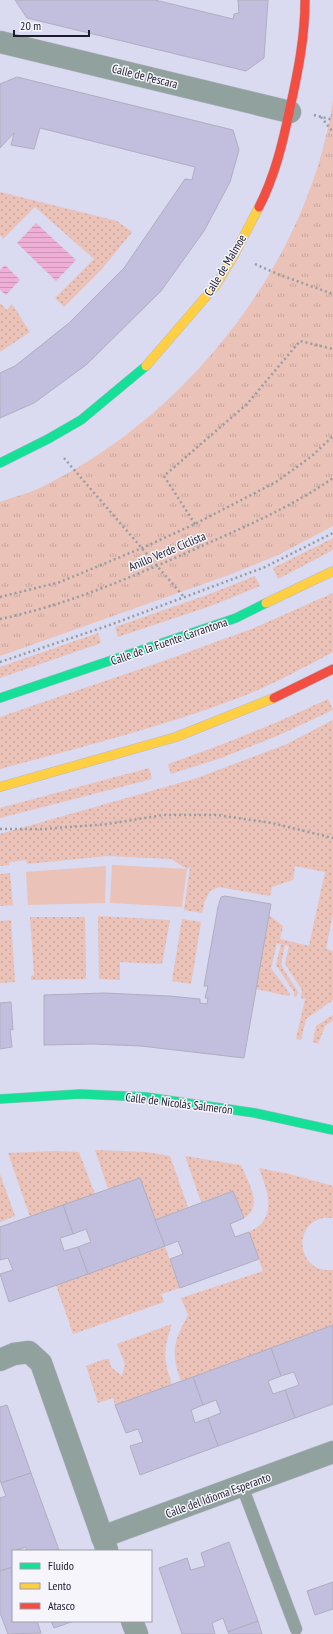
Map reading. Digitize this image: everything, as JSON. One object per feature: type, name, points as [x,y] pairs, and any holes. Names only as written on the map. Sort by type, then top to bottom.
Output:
[{"type":"street","name":"Calle de Malmoe","points":[[0,463],[48,439],[86,416],[113,395],[151,362],[216,285],[234,255],[267,191],[282,146],[298,74],[305,25],[305,0]]},
{"type":"street","name":"Calle de Pescara","points":[[0,42],[290,112]]},
{"type":"street","name":"Calle de la Fuente Carrantona","points":[[0,698],[236,618],[333,570]]},
{"type":"street","points":[[0,786],[176,737],[282,695],[333,669]]},
{"type":"street","name":"Calle de Nicolás Salmerón","points":[[0,1099],[80,1094],[146,1097],[255,1113],[333,1130]]},
{"type":"street","name":"Calle del Idioma Esperanto","points":[[5,1352],[29,1352],[41,1363],[104,1544],[242,1486],[333,1452]]},
{"type":"street","points":[[132,1622],[137,1634]]},
{"type":"lane","points":[[242,1486],[296,1629]]},
{"type":"path","points":[[321,116],[333,132]]},
{"type":"path","points":[[234,255],[280,275],[333,294]]},
{"type":"path","points":[[195,524],[164,476],[247,404],[300,341],[333,349]]},
{"type":"path","points":[[0,597],[60,582],[195,524],[276,482],[312,456],[333,436]]},
{"type":"path","points":[[48,439],[184,597]]},
{"type":"path","name":"Anillo Verde Ciclista","points":[[0,619],[23,614],[84,594],[157,566],[259,521],[333,478]]},
{"type":"path","points":[[0,662],[265,567],[333,533]]},
{"type":"path","points":[[0,829],[44,829],[108,824],[163,815],[199,815],[272,823],[333,838]]},
{"type":"green space","points":[[333,100],[333,526],[278,555],[226,576],[0,656],[0,502],[40,488],[94,458],[144,420],[191,377],[233,328],[269,276],[298,219],[320,161]]},
{"type":"green space","points":[[0,192],[117,221],[132,232],[102,269],[64,307],[55,298],[94,259],[35,207],[3,239],[0,235]]},
{"type":"green space","points":[[0,303],[7,310],[12,304],[30,332],[0,352]]},
{"type":"green space","points":[[333,538],[333,550],[278,579],[273,568]]},
{"type":"green space","points":[[255,576],[260,586],[211,606],[118,637],[115,627],[207,595]]},
{"type":"green space","points":[[333,593],[333,652],[264,687],[212,708],[122,736],[0,769],[0,717],[254,628]]},
{"type":"green space","points":[[98,633],[101,643],[0,678],[0,667]]},
{"type":"green space","points":[[328,699],[333,710],[277,736],[221,758],[171,774],[168,764],[249,734]]},
{"type":"green space","points":[[333,720],[333,914],[326,949],[333,951],[333,1000],[306,1019],[301,1040],[296,1039],[305,999],[301,998],[302,990],[285,964],[289,946],[285,945],[281,965],[298,992],[296,997],[276,965],[281,944],[277,943],[271,968],[290,994],[289,996],[256,989],[269,915],[283,926],[280,939],[309,946],[325,872],[295,866],[293,880],[272,887],[270,896],[219,887],[210,891],[205,901],[202,913],[184,910],[190,867],[187,869],[171,859],[107,856],[27,864],[26,860],[9,862],[9,865],[0,866],[0,834],[197,778],[287,744]]},
{"type":"green space","points":[[149,768],[152,779],[0,818],[0,808]]},
{"type":"green space","points":[[112,865],[187,869],[182,907],[110,903]]},
{"type":"green space","points":[[106,866],[105,903],[28,905],[26,872]]},
{"type":"green space","points":[[10,873],[13,905],[0,906],[0,874]]},
{"type":"green space","points":[[98,916],[170,920],[162,964],[120,962],[120,980],[99,979]]},
{"type":"green space","points":[[30,917],[85,917],[86,979],[31,980],[31,976],[34,975]]},
{"type":"green space","points":[[182,919],[201,922],[191,984],[172,981]]},
{"type":"green space","points":[[11,920],[15,982],[0,983],[0,921]]},
{"type":"green space","points":[[333,1015],[333,1020],[325,1026],[318,1044],[313,1042],[316,1026]]},
{"type":"green space","points":[[95,1150],[146,1152],[170,1156],[188,1207],[155,1220],[140,1178],[108,1189]]},
{"type":"green space","points":[[56,1151],[79,1152],[95,1194],[30,1217],[8,1153]]},
{"type":"green space","points":[[185,1156],[241,1165],[253,1193],[253,1207],[250,1213],[244,1218],[233,1191],[201,1202]]},
{"type":"green space","points":[[259,1168],[289,1174],[333,1186],[333,1218],[323,1218],[312,1223],[303,1236],[302,1244],[307,1259],[312,1265],[320,1269],[333,1270],[333,1325],[181,1381],[175,1362],[175,1347],[179,1332],[188,1315],[181,1298],[263,1271],[249,1232],[260,1225],[265,1219],[267,1212],[268,1197]]},
{"type":"green space","points":[[0,1174],[15,1216],[0,1222]]},
{"type":"green space","points":[[165,1246],[180,1288],[161,1294],[164,1302],[73,1334],[56,1285]]},
{"type":"green space","points":[[172,1324],[167,1340],[165,1354],[167,1368],[172,1384],[115,1405],[113,1398],[98,1403],[86,1366],[109,1359],[111,1367],[122,1376],[125,1364],[117,1344]]},
{"type":"shaded area","points":[[36,223],[76,260],[56,281],[17,243]]},
{"type":"shaded area","points":[[5,265],[20,280],[6,295],[0,290],[0,270]]},
{"type":"building","points":[[15,0],[155,0],[233,19],[234,14],[239,13],[238,0],[268,0],[264,58],[246,71],[27,18]]},
{"type":"building","points":[[17,77],[233,130],[239,150],[230,182],[204,231],[161,291],[86,365],[34,403],[0,418],[0,373],[15,366],[69,323],[124,268],[185,179],[192,180],[195,167],[40,128],[34,149],[11,145],[14,133],[0,148],[0,84]]},
{"type":"building","points":[[225,896],[271,904],[244,1058],[141,1046],[92,1044],[44,1045],[44,995],[104,993],[169,996],[200,999],[200,1003],[207,1004],[208,998],[205,998],[208,986],[204,986],[218,907],[221,897]]},
{"type":"building","points":[[11,1002],[13,1030],[10,1029],[12,1047],[0,1049],[0,1003]]},
{"type":"building","points":[[140,1178],[165,1246],[88,1274],[78,1247],[91,1242],[86,1229],[73,1234],[63,1205]]},
{"type":"building","points":[[233,1191],[244,1218],[230,1224],[235,1237],[249,1232],[259,1259],[180,1288],[170,1259],[183,1254],[178,1241],[165,1246],[155,1220]]},
{"type":"building","points":[[63,1205],[73,1234],[60,1238],[64,1251],[78,1247],[88,1274],[9,1302],[0,1274],[13,1270],[8,1258],[0,1260],[0,1227]]},
{"type":"building","points":[[333,1325],[333,1404],[295,1418],[285,1390],[299,1385],[294,1372],[281,1376],[271,1348]]},
{"type":"building","points":[[271,1348],[281,1376],[268,1381],[273,1394],[285,1390],[295,1418],[218,1446],[208,1418],[221,1413],[216,1400],[203,1405],[193,1377]]},
{"type":"building","points":[[193,1377],[203,1405],[191,1410],[195,1423],[208,1418],[218,1446],[140,1475],[130,1446],[143,1442],[138,1429],[126,1433],[115,1405]]},
{"type":"building","points":[[7,1405],[31,1473],[1,1483],[0,1407]]},
{"type":"building","points":[[31,1473],[59,1550],[27,1550],[26,1547],[12,1550],[12,1567],[0,1571],[0,1498],[6,1496],[1,1483]]},
{"type":"building","points":[[229,1542],[258,1621],[228,1632],[223,1618],[212,1623],[215,1634],[182,1634],[159,1568],[187,1558],[191,1570],[205,1566],[201,1553]]},
{"type":"building","points":[[12,1567],[12,1622],[37,1622],[41,1633],[8,1634],[0,1613],[0,1571]]},
{"type":"building","points":[[333,1582],[333,1609],[315,1615],[307,1591]]},
{"type":"building","points":[[258,1621],[262,1634],[229,1634],[228,1632]]},
{"type":"building","points":[[51,1622],[71,1622],[54,1628]]},
{"type":"traffic: fast","points":[[0,463],[48,439],[81,420],[146,366]]},
{"type":"traffic: fast","points":[[0,698],[236,618],[266,603]]},
{"type":"traffic: fast","points":[[0,1099],[80,1094],[146,1097],[255,1113],[333,1130]]},
{"type":"traffic: slow","points":[[146,366],[216,285],[234,255],[259,207]]},
{"type":"traffic: slow","points":[[266,603],[333,571]]},
{"type":"traffic: slow","points":[[0,787],[176,737],[274,698]]},
{"type":"traffic: jam","points":[[259,207],[274,171],[296,81],[304,27],[305,0]]},
{"type":"traffic: jam","points":[[274,698],[333,669]]}]
